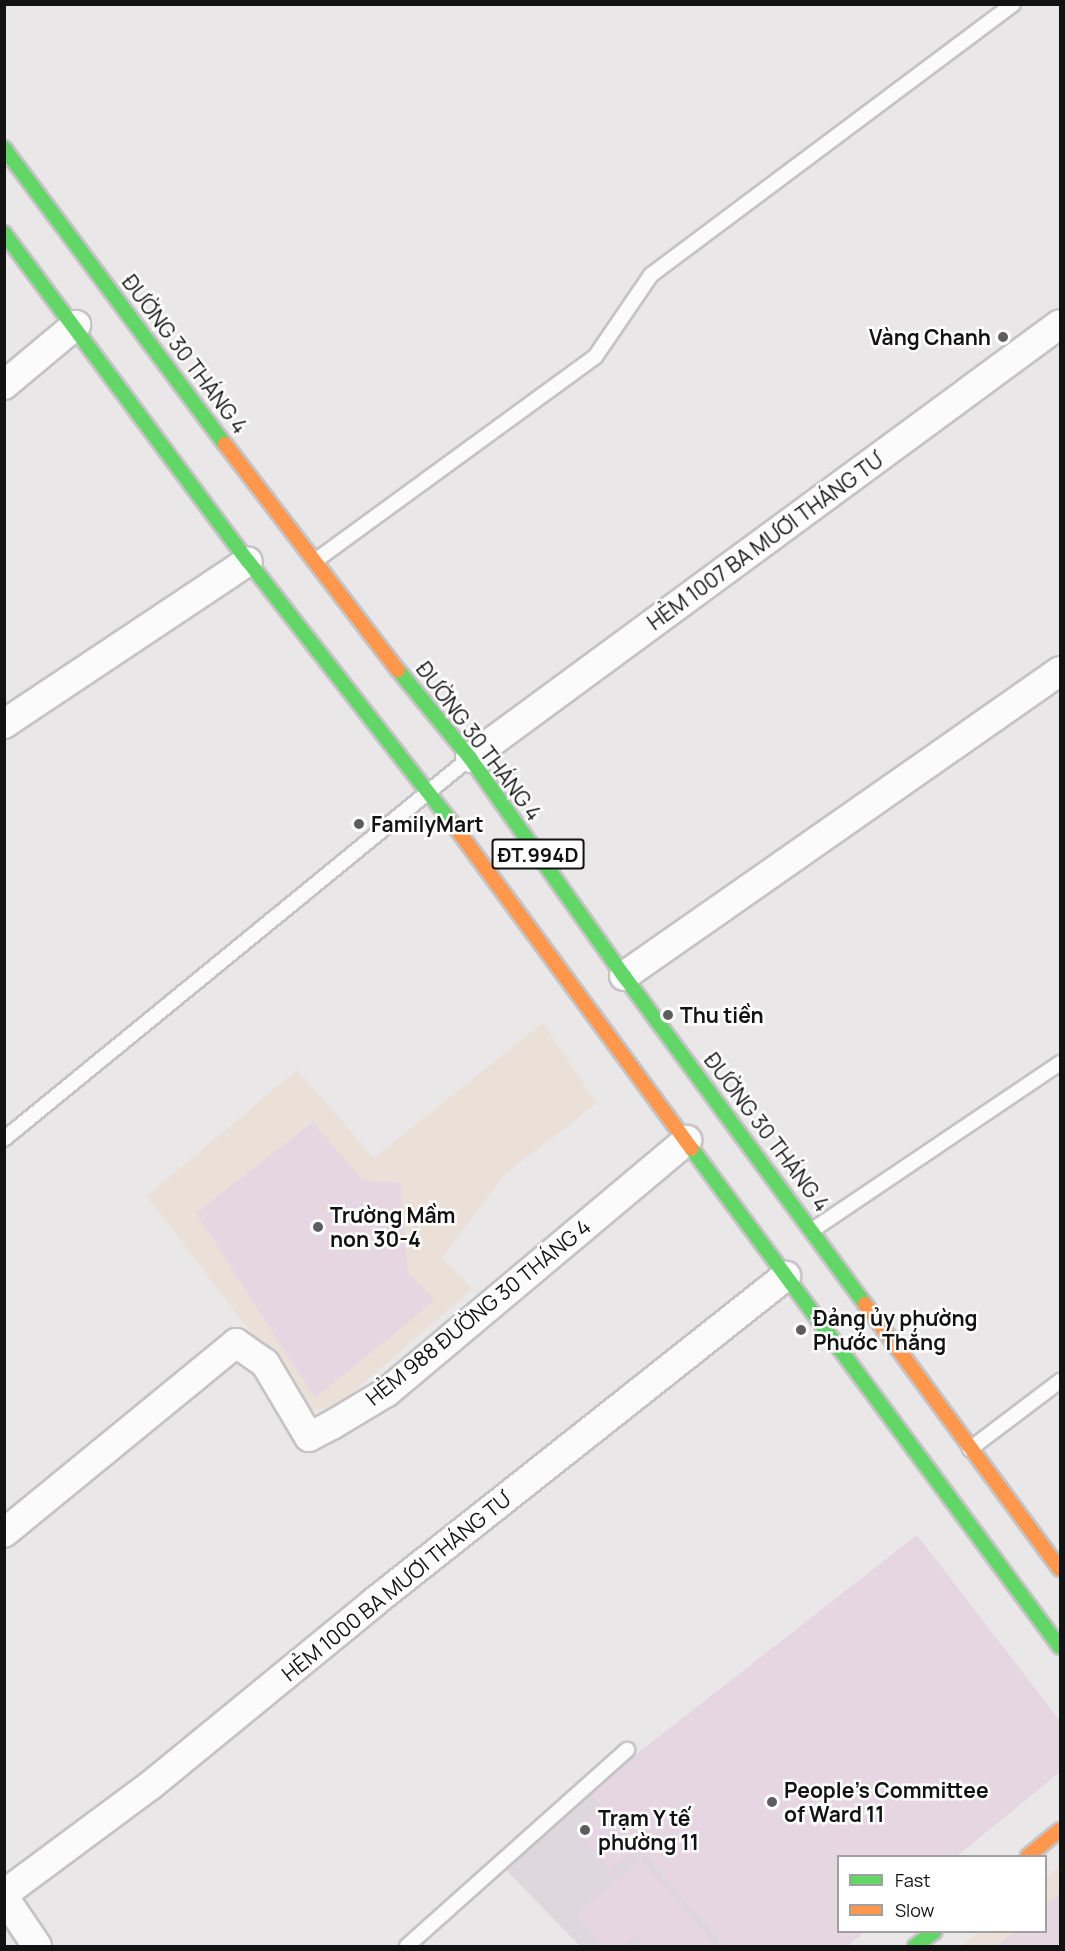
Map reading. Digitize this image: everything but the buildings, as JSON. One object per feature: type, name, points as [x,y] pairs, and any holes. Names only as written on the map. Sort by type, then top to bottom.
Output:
[{"type":"main road","name":"ĐƯỜNG 30 THÁNG 4","points":[[4,148],[315,561],[470,758],[624,976],[814,1228],[970,1449],[1060,1569]]},
{"type":"main road","name":"ĐT.994D","points":[[4,233],[76,325],[248,561],[429,792],[1060,1647]]},
{"type":"main road","points":[[1030,1855],[1060,1830]]},
{"type":"main road","points":[[915,1947],[933,1933]]},
{"type":"street","name":"HẺM 1007 BA MƯƠI THÁNG TƯ","points":[[470,758],[1060,324]]},
{"type":"street","points":[[4,384],[76,325]]},
{"type":"street","points":[[4,724],[248,561]]},
{"type":"street","points":[[624,976],[1060,671]]},
{"type":"street","name":"HẺM 988 ĐƯỜNG 30 THÁNG 4","points":[[4,1533],[236,1343],[265,1363],[309,1437],[332,1425],[387,1392],[687,1140]]},
{"type":"street","name":"HẺM 1000 BA MƯƠI THÁNG TƯ","points":[[37,1947],[4,1896],[151,1785],[373,1603],[786,1276]]},
{"type":"lane","points":[[315,561],[595,357],[651,275],[1013,4]]},
{"type":"lane","points":[[4,1139],[470,758]]},
{"type":"lane","points":[[814,1228],[1060,1062]]},
{"type":"lane","points":[[970,1449],[1060,1381]]},
{"type":"lane","points":[[407,1947],[627,1749]]},
{"type":"shaded area","name":"Trường Mầm non 30-4","points":[[543,1023],[597,1103],[505,1174],[442,1258],[472,1289],[335,1408],[310,1410],[147,1196],[297,1070],[374,1158]]},
{"type":"shaded area","name":"Trạm Y tế phường 11","points":[[589,1791],[725,1946],[580,1946],[506,1870]]},
{"type":"shaded area","points":[[1060,1865],[1060,1946],[961,1946],[978,1933],[1047,1933],[1047,1877]]},
{"type":"traffic: fast","points":[[4,148],[225,444]]},
{"type":"traffic: fast","points":[[4,233],[248,561],[453,824]]},
{"type":"traffic: fast","points":[[398,670],[470,758],[624,976],[865,1304]]},
{"type":"traffic: fast","points":[[692,1149],[1060,1647]]},
{"type":"traffic: fast","points":[[915,1946],[933,1933]]},
{"type":"traffic: slow","points":[[225,444],[398,670]]},
{"type":"traffic: slow","points":[[453,824],[692,1149]]},
{"type":"traffic: slow","points":[[865,1304],[1060,1569]]},
{"type":"traffic: slow","points":[[1029,1855],[1060,1830]]},
{"type":"place","name":"Vàng Chanh","points":[[1003,337]]},
{"type":"place","name":"FamilyMart","points":[[359,824]]},
{"type":"place","name":"Thu tiền","points":[[668,1015]]},
{"type":"place","name":"Trường Mầm non 30-4","points":[[318,1227]]},
{"type":"place","name":"Đảng ủy phường Phước Thắng","points":[[801,1330]]},
{"type":"place","name":"People’s Committee of Ward 11","points":[[772,1802]]},
{"type":"place","name":"Trạm Y tế phường 11","points":[[585,1830]]}]
